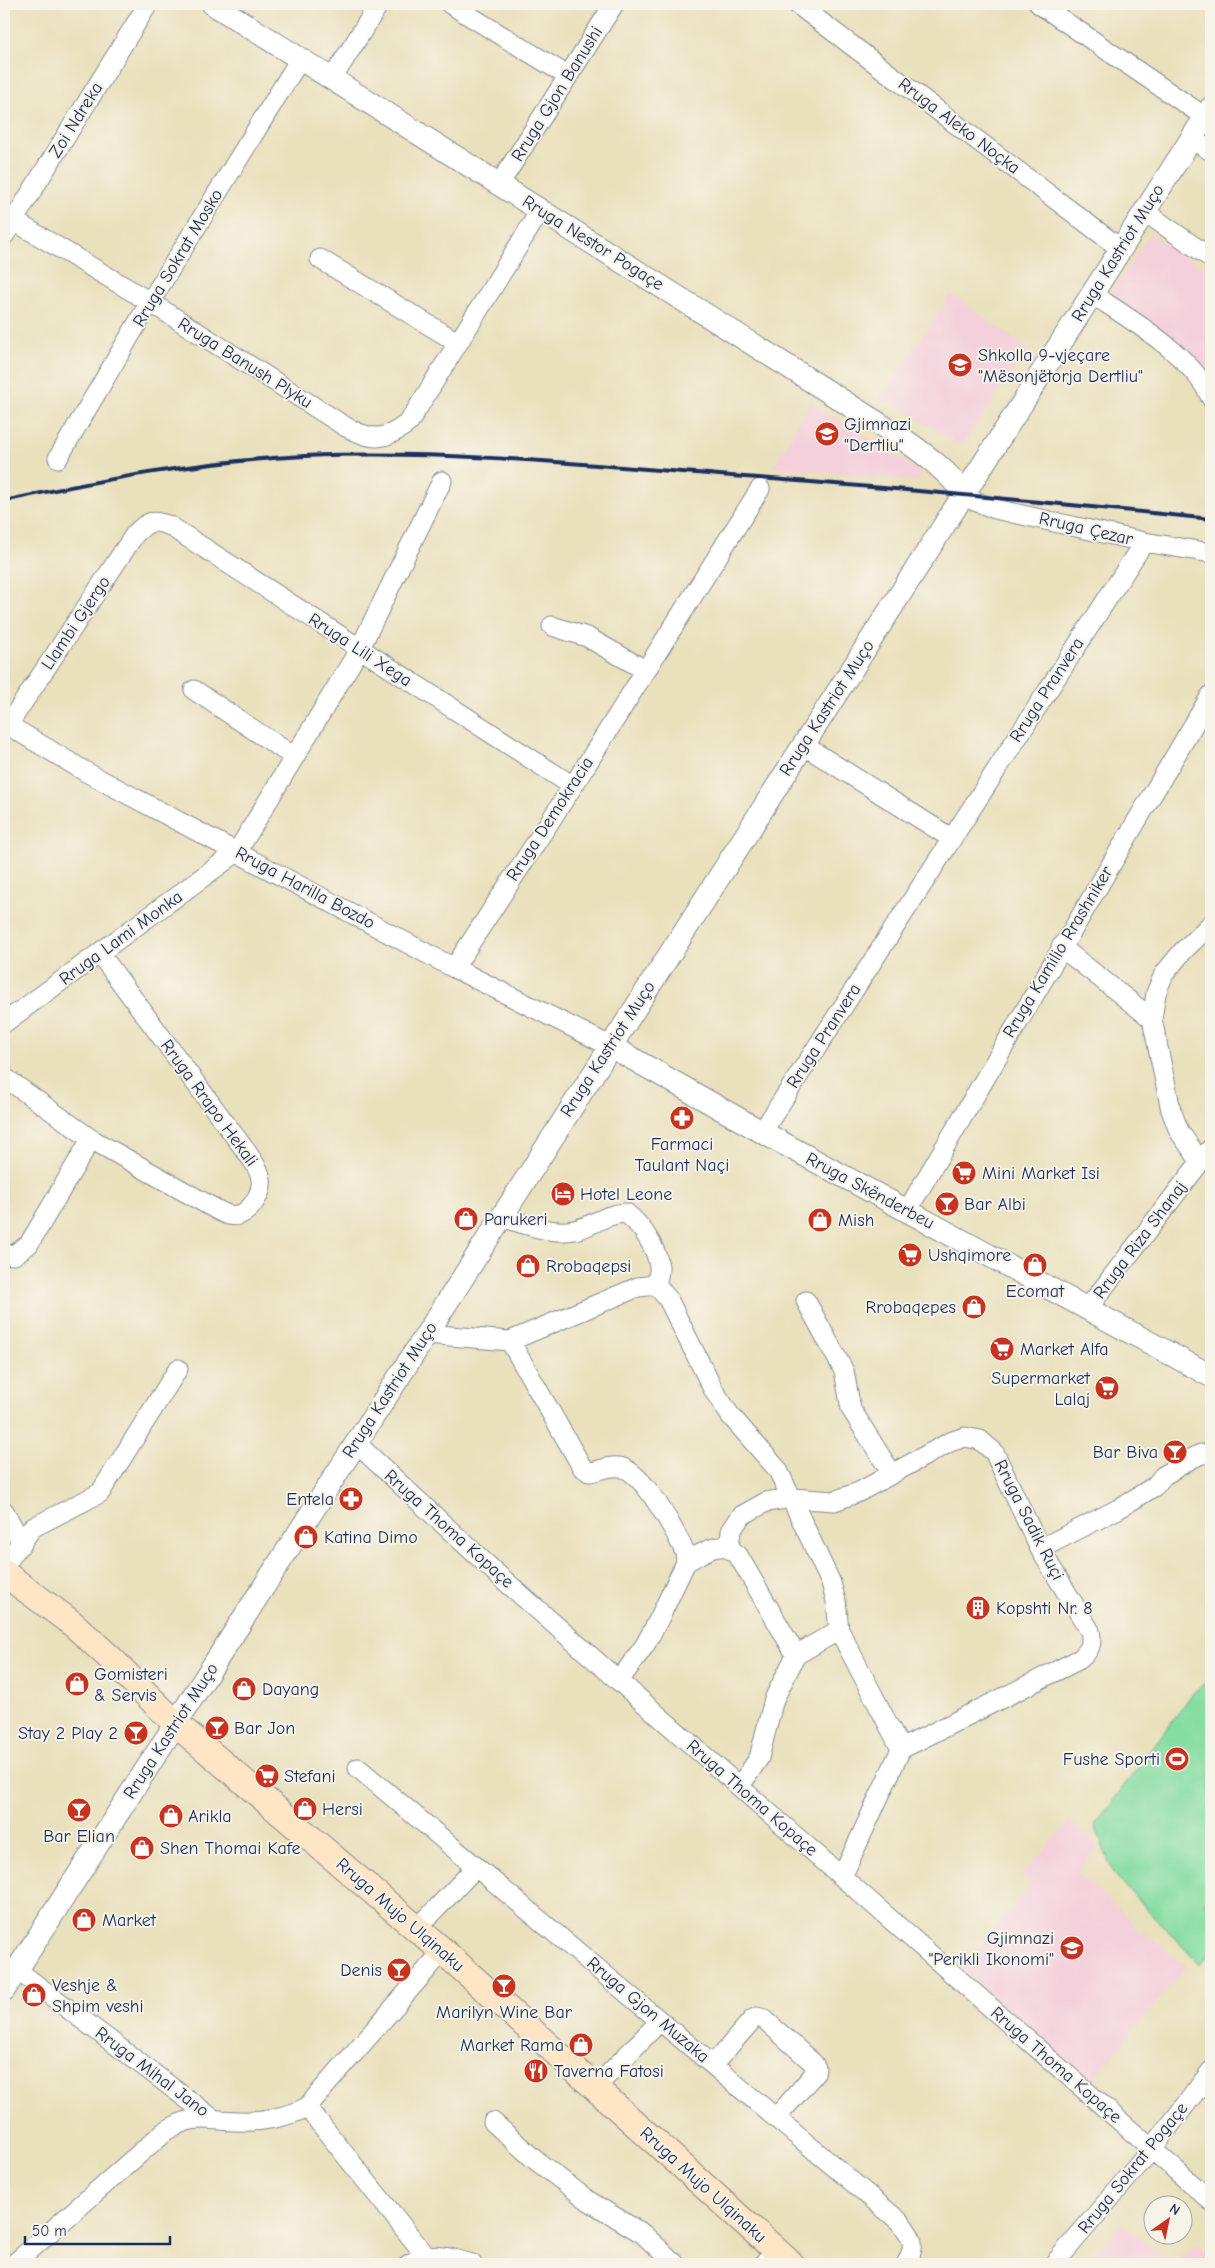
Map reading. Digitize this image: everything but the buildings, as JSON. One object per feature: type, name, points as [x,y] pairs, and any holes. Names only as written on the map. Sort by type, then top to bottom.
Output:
[{"type":"main road","name":"Rruga Mujo Ulqinaku","points":[[4,1573],[73,1624],[175,1723],[443,1951],[595,2088],[777,2260]]},
{"type":"street","name":"Zoi Ndreka","points":[[7,224],[148,4]]},
{"type":"street","name":"Rruga Nestor Pogaçe","points":[[213,4],[900,437],[929,456],[950,475],[964,494]]},
{"type":"street","points":[[332,79],[379,4]]},
{"type":"street","points":[[450,4],[568,76]]},
{"type":"street","name":"Rruga Gjon Banushi","points":[[500,184],[614,4]]},
{"type":"street","name":"Rruga Aleko Noçka","points":[[797,4],[1121,249]]},
{"type":"street","points":[[1039,4],[1208,112]]},
{"type":"street","name":"Rruga Sokrat Mosko","points":[[58,458],[150,302],[300,59]]},
{"type":"street","name":"Rruga Kastriot Muço","points":[[4,1990],[1208,112]]},
{"type":"street","points":[[1191,139],[1211,151]]},
{"type":"street","name":"Rruga Banush Plyku","points":[[7,224],[150,302],[364,436],[381,438],[396,433],[409,422],[540,210]]},
{"type":"street","points":[[1144,212],[1211,258]]},
{"type":"street","points":[[320,259],[457,342]]},
{"type":"street","points":[[1092,294],[1150,333],[1195,372],[1206,386],[1211,398]]},
{"type":"street","points":[[237,852],[293,756],[359,650],[442,481]]},
{"type":"street","name":"Rruga Demokracia","points":[[454,968],[573,786],[760,489]]},
{"type":"street","name":"Rruga Çezar","points":[[964,494],[972,500],[995,509],[1144,542],[1211,553]]},
{"type":"street","name":"Rruga Lili Xega","points":[[145,524],[157,521],[170,526],[359,650],[573,786]]},
{"type":"street","name":"Llambi Gjergo","points":[[5,724],[135,534],[145,524]]},
{"type":"street","name":"Rruga Pranvera","points":[[762,1132],[950,838],[1144,542]]},
{"type":"street","points":[[552,626],[587,637],[645,670]]},
{"type":"street","points":[[194,690],[293,756]]},
{"type":"street","name":"Rruga Kamilio Rrashniker","points":[[907,1211],[1211,695]]},
{"type":"street","name":"Rruga Harilla Bozdo","points":[[5,724],[86,772],[454,968],[610,1046]]},
{"type":"street","points":[[803,745],[950,838]]},
{"type":"street","name":"Rruga Lami Monka","points":[[4,1023],[237,852]]},
{"type":"street","points":[[1206,1154],[1179,1131],[1171,1110],[1152,1019],[1156,993],[1164,974],[1182,952],[1211,924]]},
{"type":"street","points":[[1061,947],[1152,1019]]},
{"type":"street","name":"Rruga Rrapo Hekali","points":[[4,1078],[91,1139],[218,1211],[229,1215],[239,1215],[256,1200],[262,1188],[261,1178],[251,1158],[100,954]]},
{"type":"street","name":"Rruga Skënderbeu","points":[[610,1046],[762,1132],[1211,1376]]},
{"type":"street","points":[[4,1254],[14,1255],[29,1244],[91,1139]]},
{"type":"street","name":"Rruga Riza Shanaj","points":[[1088,1308],[1206,1154]]},
{"type":"street","points":[[500,1217],[556,1232],[575,1230],[612,1214],[626,1213],[637,1222],[656,1253],[659,1268],[656,1285]]},
{"type":"street","points":[[426,1334],[510,1341],[638,1287],[656,1285]]},
{"type":"street","points":[[656,1285],[668,1299],[714,1391],[730,1415],[773,1463],[792,1498],[831,1583],[836,1601],[840,1630],[901,1749],[842,1877]]},
{"type":"street","points":[[806,1301],[844,1370],[851,1409],[892,1474]]},
{"type":"street","points":[[510,1341],[582,1467],[589,1472],[610,1467],[621,1467],[635,1477],[660,1508],[682,1545],[686,1562],[659,1619],[619,1680]]},
{"type":"street","points":[[4,1566],[32,1528],[100,1493],[178,1369]]},
{"type":"street","name":"Rruga Sadik Ruçi","points":[[729,1548],[731,1532],[742,1516],[766,1502],[792,1498],[834,1502],[859,1492],[950,1442],[965,1437],[980,1440],[994,1452],[1040,1549],[1090,1631],[1092,1642],[1088,1652],[1080,1659],[901,1749]]},
{"type":"street","name":"Rruga Thoma Kopaçe","points":[[356,1443],[496,1573],[1211,2201]]},
{"type":"street","points":[[1040,1549],[1118,1509],[1156,1486],[1163,1476],[1191,1459],[1201,1454],[1211,1454]]},
{"type":"street","points":[[4,1511],[22,1544]]},
{"type":"street","points":[[686,1562],[720,1546],[729,1548],[738,1555],[796,1655]]},
{"type":"street","points":[[740,1786],[759,1758],[774,1699],[796,1655],[840,1630]]},
{"type":"street","name":"Rruga Gjon Muzaka","points":[[358,1768],[899,2221],[911,2235],[913,2252],[906,2264]]},
{"type":"street","points":[[417,1929],[476,1867]]},
{"type":"street","name":"Rruga Mihal Jano","points":[[16,1970],[212,2118],[239,2121],[294,2114],[307,2107],[443,1951]]},
{"type":"street","points":[[713,2065],[752,2020],[764,2018],[814,2063],[816,2068],[815,2073],[776,2118]]},
{"type":"street","points":[[595,2088],[660,2021]]},
{"type":"street","name":"Rruga Sokrat Pogaçe","points":[[1054,2264],[1152,2149],[1211,2072]]},
{"type":"street","points":[[307,2107],[417,2260],[438,2256],[472,2264]]},
{"type":"street","points":[[14,2264],[164,2132],[179,2123],[195,2118],[212,2118]]},
{"type":"street","points":[[493,2122],[534,2159],[589,2201],[644,2234],[675,2264]]},
{"type":"shaded area","points":[[1151,233],[1211,274],[1211,370],[1108,297]]},
{"type":"shaded area","name":"Shkolla 9-vjeçare \"Mësonjëtorja Dertliu\"","points":[[951,294],[1028,349],[962,446],[881,397]]},
{"type":"shaded area","name":"Gjimnazi \"Dertliu\"","points":[[810,402],[920,471],[918,481],[773,467]]},
{"type":"shaded area","name":"Gjimnazi \"Perikli Ikonomi\"","points":[[1070,1821],[1099,1846],[1077,1872],[1136,1924],[1133,1927],[1142,1935],[1145,1932],[1187,1966],[1091,2081],[962,1969],[1032,1884],[1021,1875]]},
{"type":"shaded area","points":[[1121,2223],[1142,2240],[1142,2246],[1149,2246],[1176,2264],[1084,2264]]},
{"type":"shaded area","points":[[1196,2243],[1211,2256],[1211,2264],[1176,2264]]},
{"type":"green space","name":"Fushe Sporti","points":[[1211,1678],[1211,1893],[1205,1902],[1211,1912],[1211,1951],[1200,1965],[1113,1873],[1095,1825],[1193,1693]]},
{"type":"railway","points":[[4,501],[116,478],[229,462],[305,456],[408,455],[512,459],[842,485],[1211,519]]},
{"type":"place","name":"Shkolla 9-vjeçare \"Mësonjëtorja Dertliu\"","points":[[960,365]]},
{"type":"place","name":"Gjimnazi \"Dertliu\"","points":[[827,434]]},
{"type":"place","name":"Farmaci Taulant Naçi","points":[[682,1118]]},
{"type":"place","name":"Mini Market Isi","points":[[964,1173]]},
{"type":"place","name":"Hotel Leone","points":[[563,1194]]},
{"type":"place","name":"Bar Albi","points":[[947,1204]]},
{"type":"place","name":"Parukeri","points":[[466,1219]]},
{"type":"place","name":"Mish","points":[[820,1220]]},
{"type":"place","name":"Ushqimore","points":[[910,1255]]},
{"type":"place","name":"Ecomat","points":[[1035,1265]]},
{"type":"place","name":"Rrobaqepsi","points":[[528,1266]]},
{"type":"place","name":"Rrobaqepes","points":[[974,1307]]},
{"type":"place","name":"Market Alfa","points":[[1002,1349]]},
{"type":"place","name":"Supermarket Lalaj","points":[[1107,1388]]},
{"type":"place","name":"Bar Biva","points":[[1175,1452]]},
{"type":"place","name":"Entela","points":[[351,1499]]},
{"type":"place","name":"Katina Dimo","points":[[306,1537]]},
{"type":"place","name":"Kopshti Nr. 8","points":[[978,1608]]},
{"type":"place","name":"Gomisteri & Servis","points":[[77,1684]]},
{"type":"place","name":"Dayang","points":[[244,1689]]},
{"type":"place","name":"Bar Jon","points":[[217,1728]]},
{"type":"place","name":"Stay 2 Play 2","points":[[136,1733]]},
{"type":"place","name":"Fushe Sporti","points":[[1177,1759]]},
{"type":"place","name":"Stefani","points":[[267,1776]]},
{"type":"place","name":"Hersi","points":[[305,1809]]},
{"type":"place","name":"Bar Elian","points":[[79,1810]]},
{"type":"place","name":"Arikla","points":[[171,1816]]},
{"type":"place","name":"Shen Thomai Kafe","points":[[142,1848]]},
{"type":"place","name":"Market","points":[[84,1920]]},
{"type":"place","name":"Gjimnazi \"Perikli Ikonomi\"","points":[[1072,1948]]},
{"type":"place","name":"Denis","points":[[399,1970]]},
{"type":"place","name":"Marilyn Wine Bar","points":[[504,1986]]},
{"type":"place","name":"Veshje & Shpim veshi","points":[[34,1995]]},
{"type":"place","name":"Market Rama","points":[[581,2045]]},
{"type":"place","name":"Taverna Fatosi","points":[[536,2071]]}]
